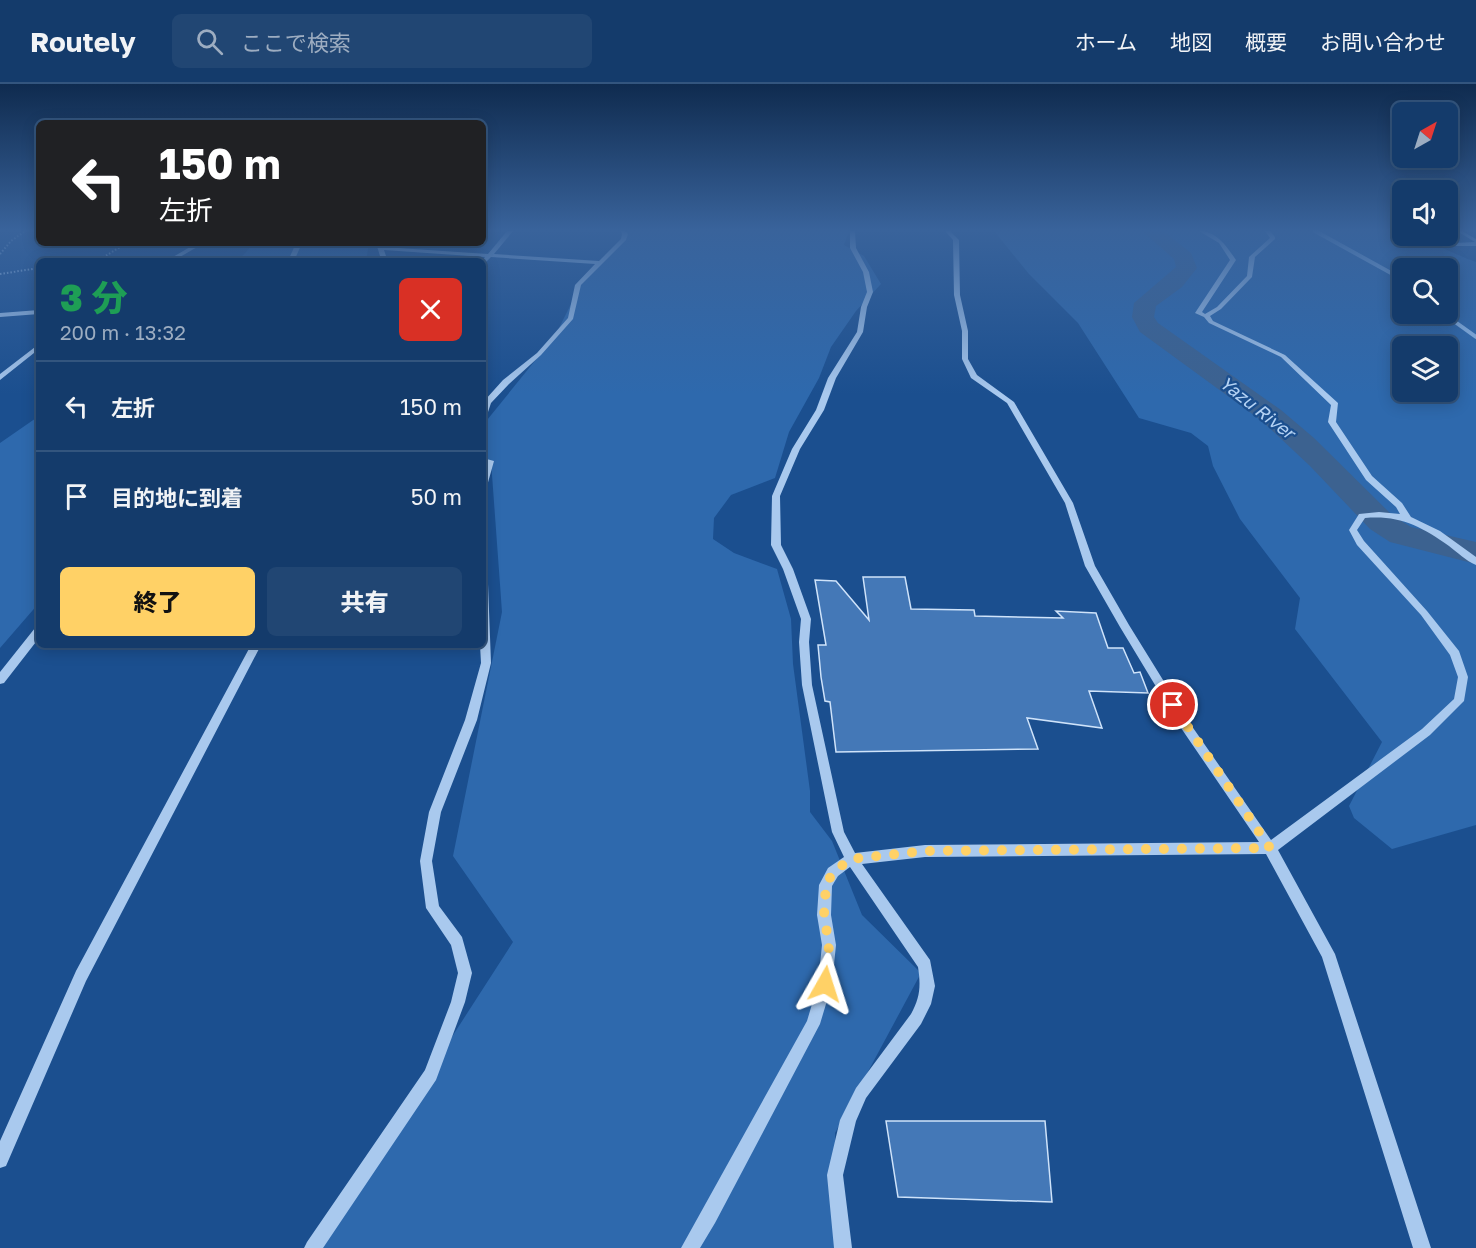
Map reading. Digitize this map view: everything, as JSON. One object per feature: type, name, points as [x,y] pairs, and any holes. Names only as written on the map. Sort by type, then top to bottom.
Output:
[{"type":"street","points":[[486,407],[506,382],[539,354],[571,318],[578,285]]},
{"type":"street","points":[[843,1248],[835,1175],[848,1120],[861,1093],[916,1019],[924,1004],[928,986],[925,965],[851,859],[838,832],[807,685],[804,642],[806,619],[788,569],[776,545],[776,496],[796,449],[820,410],[832,378],[860,332],[864,307],[870,292],[869,285]]},
{"type":"street","points":[[957,285],[964,331],[965,359],[974,376],[1010,402],[1069,503],[1090,566],[1125,627],[1185,725],[1270,848],[1328,954],[1422,1248]]},
{"type":"street","points":[[1217,285],[1210,300],[1198,313],[1206,316],[1211,322],[1283,356],[1335,405],[1332,422],[1369,478],[1399,505],[1407,518]]},
{"type":"street","points":[[1206,316],[1218,308],[1241,285]]},
{"type":"street","points":[[0,315],[36,312]]},
{"type":"street","points":[[0,378],[36,348]]},
{"type":"street","points":[[486,460],[490,461],[486,475]]},
{"type":"street","points":[[690,1248],[813,1024],[825,984],[829,945],[824,915],[826,885],[833,872],[851,859],[925,851],[1270,848],[1426,732],[1459,701],[1463,677],[1455,654],[1424,613],[1360,543],[1353,530],[1362,516],[1379,513],[1407,518],[1440,536],[1476,562]]},
{"type":"street","points":[[0,680],[36,635]]},
{"type":"street","points":[[0,1160],[81,976],[254,648]]},
{"type":"street","points":[[313,1248],[431,1075],[458,1002],[465,973],[457,942],[432,908],[426,861],[435,812],[471,720],[486,663],[485,648]]},
{"type":"shaded area","points":[[880,285],[856,311],[831,347],[819,378],[789,432],[775,478],[731,495],[714,518],[713,539],[734,553],[777,569],[791,619],[793,664],[810,791],[810,812],[832,841],[862,915],[921,973],[835,1133],[839,1248],[316,1248],[513,942],[453,856],[502,612],[491,461],[486,459],[486,421],[555,336],[580,286]]},
{"type":"shaded area","points":[[1040,285],[1392,285],[1392,324],[1458,324],[1458,285],[1476,285],[1476,825],[1392,849],[1354,818],[1349,806],[1382,742],[1295,629],[1300,598],[1240,519],[1213,466],[1208,446],[1191,433],[1139,418],[1078,323]]},
{"type":"shaded area","points":[[36,418],[36,606],[0,648],[0,443]]},
{"type":"building","points":[[863,577],[905,577],[911,609],[974,610],[975,616],[1063,618],[1056,611],[1096,613],[1108,648],[1123,648],[1134,673],[1140,672],[1148,693],[1089,691],[1102,728],[1027,718],[1038,749],[836,752],[830,702],[825,701],[821,677],[818,645],[826,645],[815,580],[836,581],[869,620]]},
{"type":"building","points":[[886,1121],[1045,1121],[1052,1202],[898,1197]]},
{"type":"waterway","name":"Yazu River","points":[[1169,285],[1145,303],[1143,317],[1148,327],[1288,429],[1381,522],[1401,535],[1476,553]]},
{"type":"waterway","points":[[1458,324],[1476,337]]},
{"type":"route","points":[[825,984],[829,945],[824,915],[826,885],[833,872],[851,859],[925,851],[1270,848],[1173,705]]}]
